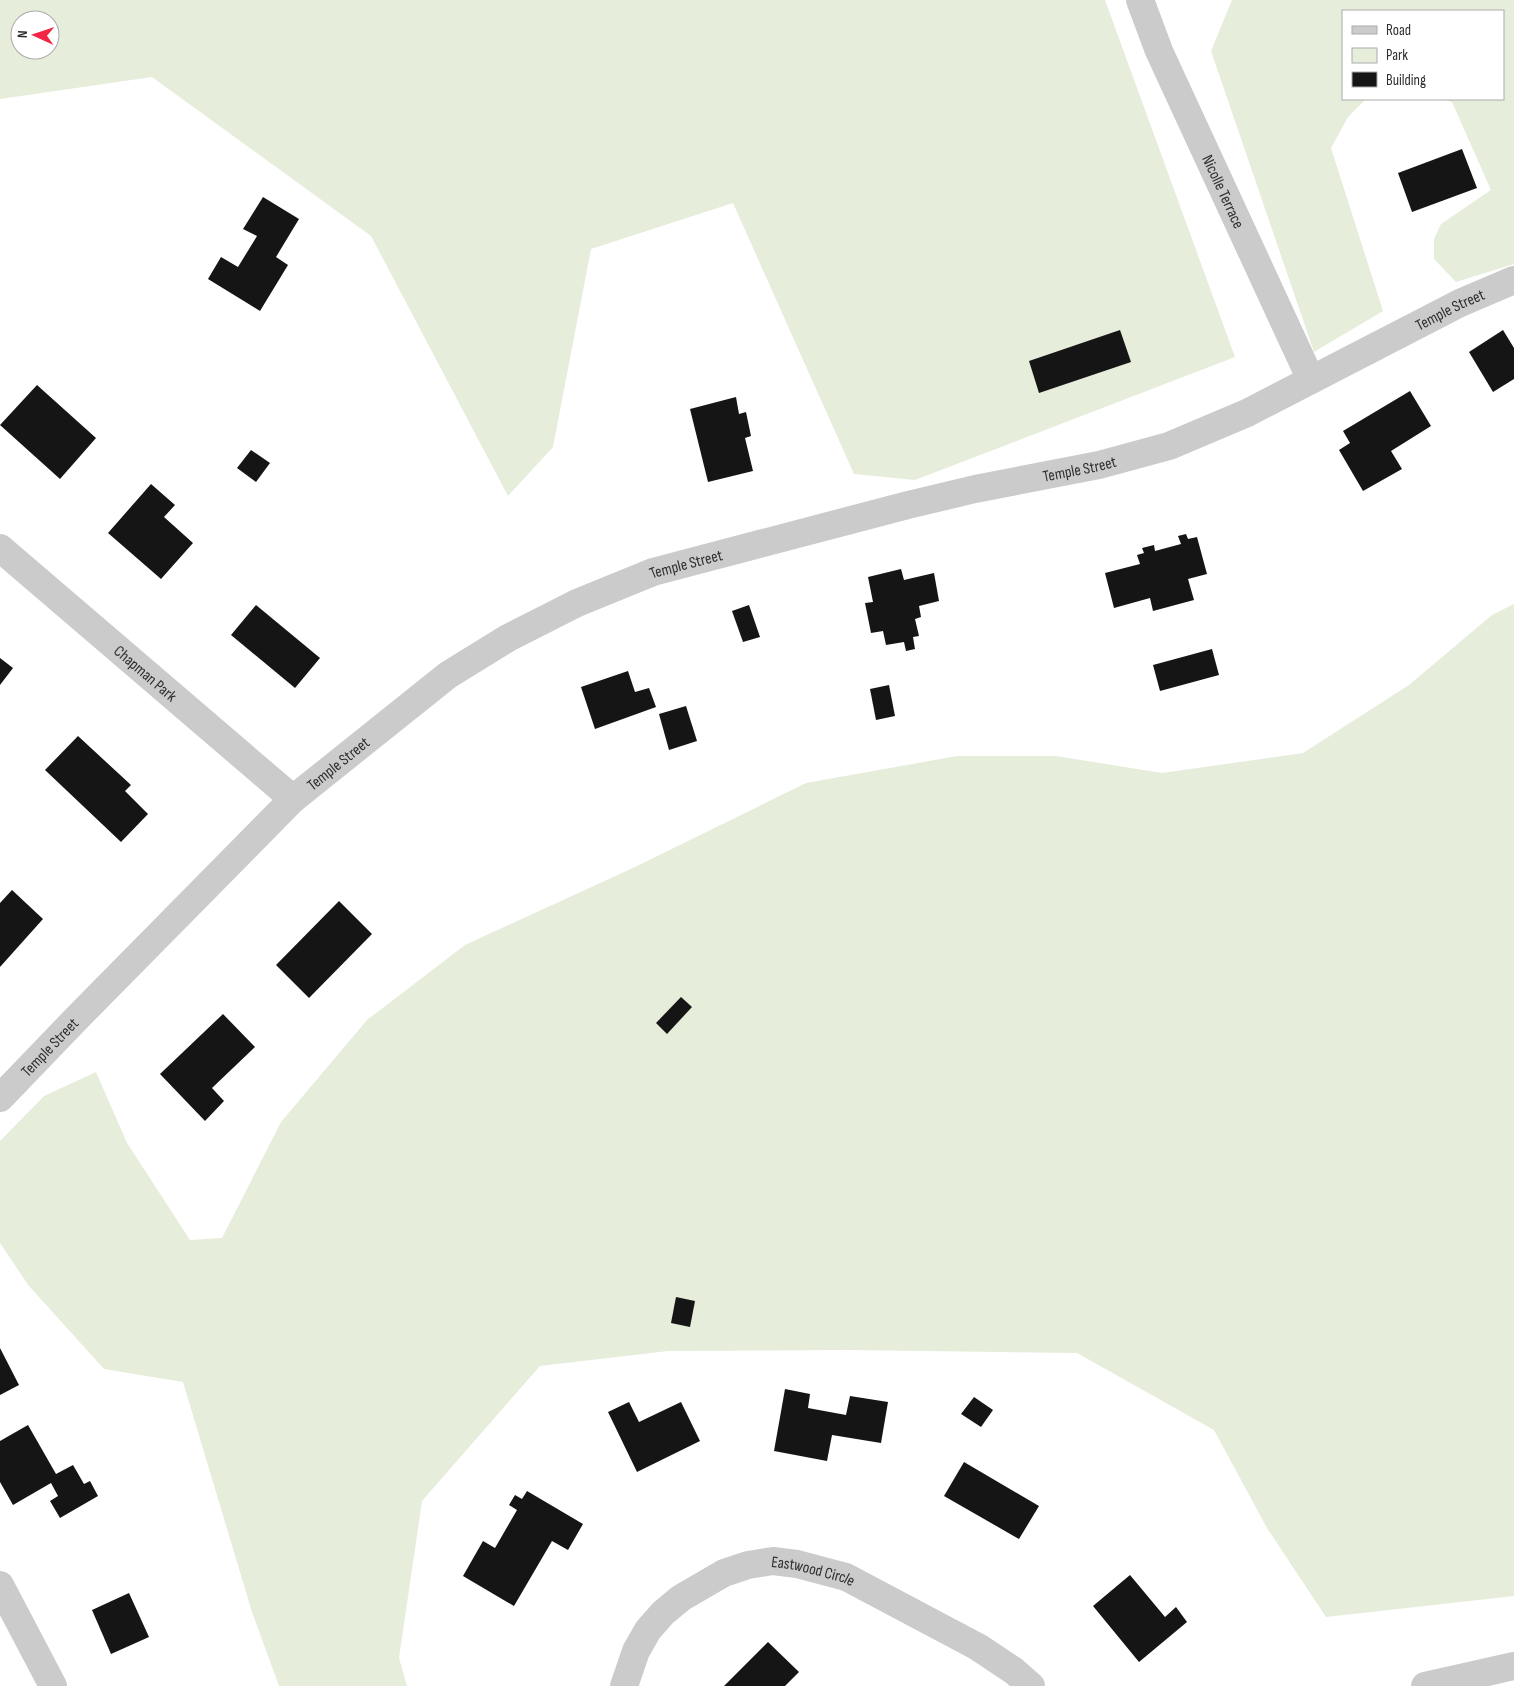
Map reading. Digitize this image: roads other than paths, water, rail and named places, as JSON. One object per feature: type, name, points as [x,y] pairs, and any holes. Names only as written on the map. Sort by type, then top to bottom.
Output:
[{"type":"street","name":"Nicolle Terrace","points":[[1140,0],[1159,51],[1311,380]]},
{"type":"street","name":"Temple Street","points":[[0,1098],[293,799],[448,675],[508,638],[577,603],[653,572],[908,505],[975,489],[1146,454],[1195,436],[1247,413],[1460,302],[1514,280]]},
{"type":"street","name":"Chapman Park","points":[[0,548],[293,799]]},
{"type":"street","name":"Eastwood Circle","points":[[624,1686],[636,1651],[648,1630],[663,1613],[681,1598],[724,1573],[748,1565],[773,1561],[797,1564],[846,1577],[978,1647],[1014,1670],[1031,1686]]},
{"type":"street","points":[[0,1585],[53,1686]]},
{"type":"street","points":[[1426,1686],[1514,1666]]}]
